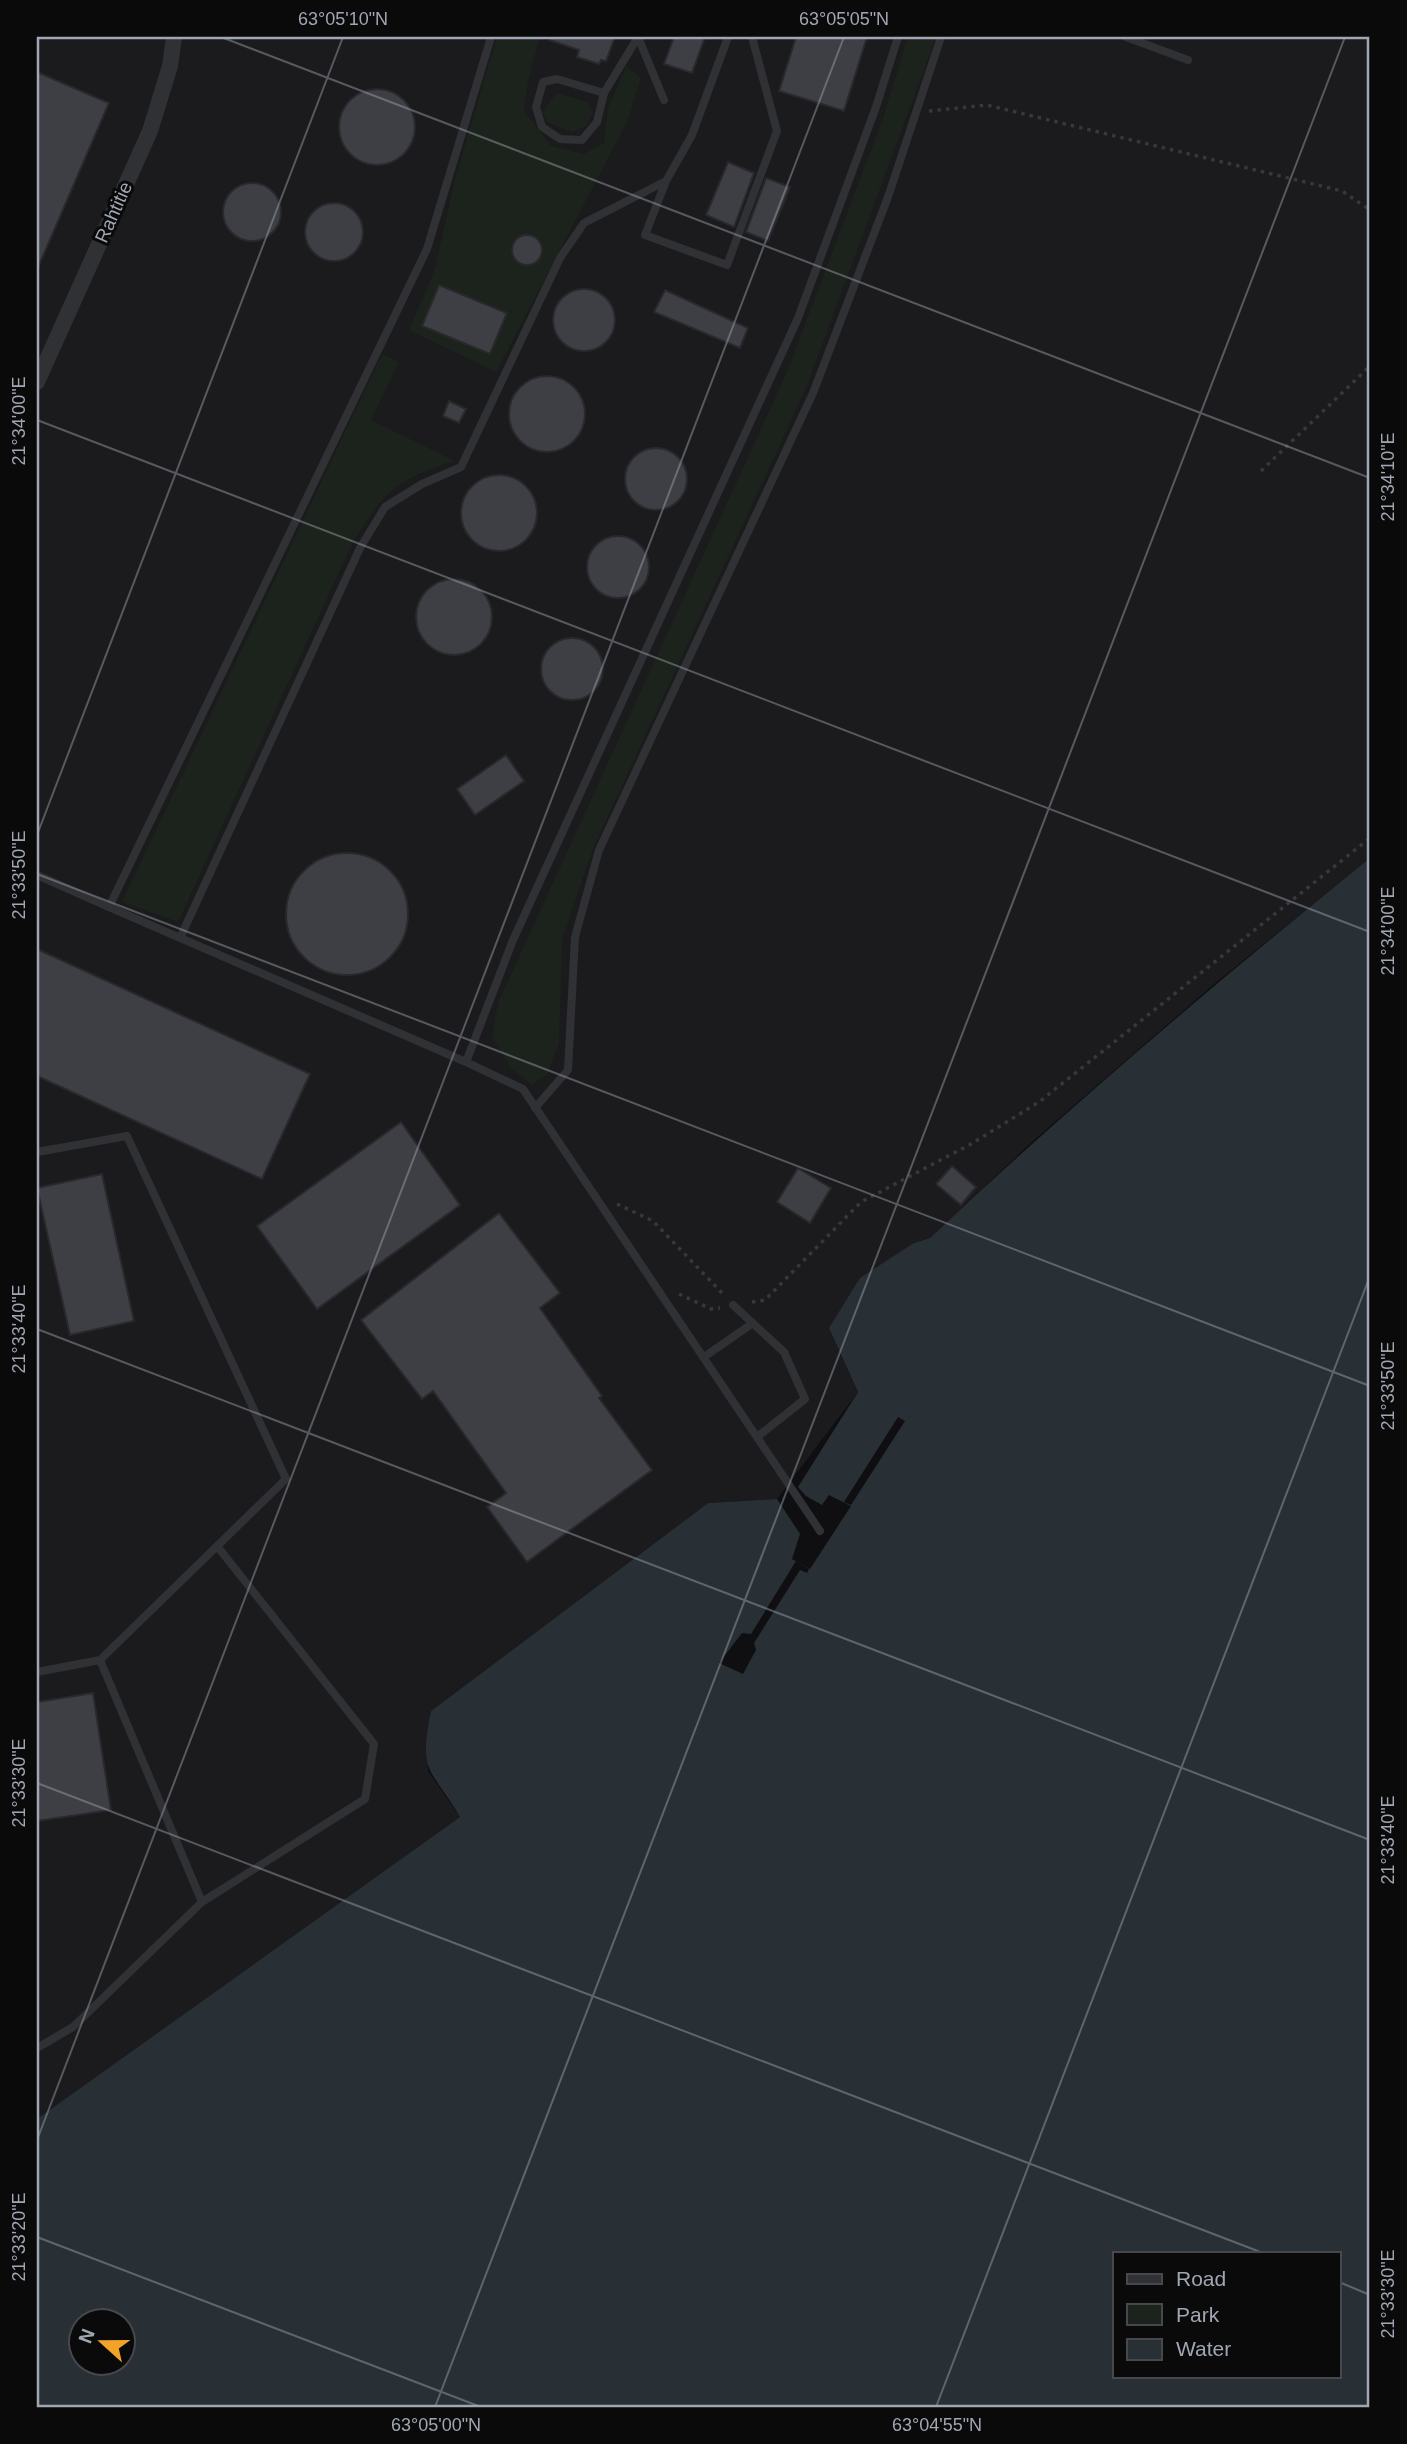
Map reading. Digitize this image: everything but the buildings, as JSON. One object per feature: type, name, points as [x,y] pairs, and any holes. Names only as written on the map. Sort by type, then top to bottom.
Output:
[{"type":"street","name":"Rahtitie","points":[[37,382],[150,131],[170,66],[174,37]]},
{"type":"lane","points":[[110,907],[427,249],[491,37]]},
{"type":"lane","points":[[604,93],[557,79],[543,82],[536,107],[542,127],[561,139],[582,140],[597,122],[604,93],[638,37]]},
{"type":"lane","points":[[638,37],[663,100]]},
{"type":"lane","points":[[727,37],[692,135],[666,181],[645,235],[727,265],[777,131],[752,37]]},
{"type":"lane","points":[[466,1062],[513,940],[798,318],[876,107],[898,37]]},
{"type":"lane","points":[[535,1108],[568,1070],[575,937],[599,850],[813,393],[888,197],[941,37]]},
{"type":"lane","points":[[1126,37],[1188,60]]},
{"type":"lane","points":[[180,938],[360,548],[385,507],[422,484],[461,467],[560,258],[584,223],[666,181]]},
{"type":"lane","points":[[37,875],[523,1089],[820,1531]]},
{"type":"lane","points":[[37,1152],[127,1136],[286,1479],[100,1660],[37,1672]]},
{"type":"lane","points":[[733,1306],[784,1352],[805,1399],[757,1437]]},
{"type":"lane","points":[[704,1357],[753,1323]]},
{"type":"lane","points":[[37,2048],[73,2027],[202,1902],[365,1799],[374,1744],[217,1546]]},
{"type":"lane","points":[[100,1660],[202,1902]]},
{"type":"path","points":[[916,113],[987,105],[1342,191],[1370,210]]},
{"type":"path","points":[[1261,471],[1370,366]]},
{"type":"path","points":[[654,1281],[711,1310],[765,1300],[861,1202],[971,1144],[1039,1102],[1370,838]]},
{"type":"path","points":[[593,1192],[653,1221],[733,1306]]},
{"type":"shaded area","points":[[37,37],[1370,37],[1370,858],[1213,985],[1033,1141],[930,1238],[914,1243],[829,1328],[858,1392],[777,1499],[708,1503],[431,1711],[428,1771],[460,1817],[37,2119]]},
{"type":"green space","points":[[497,37],[540,37],[528,81],[524,111],[551,146],[584,154],[604,143],[608,108],[626,66],[641,78],[627,122],[496,372],[409,330],[435,269],[456,175]]},
{"type":"green space","points":[[908,37],[936,37],[806,388],[592,851],[562,939],[559,1043],[547,1074],[532,1085],[510,1067],[492,1036],[498,1003],[787,372],[882,121]]},
{"type":"green space","points":[[557,93],[587,102],[593,113],[586,126],[572,132],[547,122],[542,112]]},
{"type":"green space","points":[[382,354],[399,362],[371,420],[455,461],[418,475],[393,490],[383,499],[352,544],[178,922],[122,902]]},
{"type":"water","points":[[1370,858],[1370,2407],[37,2407],[37,2119],[460,1817],[435,1778],[427,1759],[427,1732],[431,1711],[708,1503],[777,1499],[800,1534],[792,1559],[810,1569],[851,1506],[829,1495],[822,1505],[806,1496],[798,1487],[858,1392],[829,1328],[860,1278],[914,1243],[930,1238],[1091,1091]]},
{"type":"pier","points":[[898,1417],[905,1421],[851,1505],[844,1502]]},
{"type":"pier","points":[[796,1561],[809,1569],[807,1573],[800,1570],[754,1643],[756,1650],[743,1674],[719,1663],[742,1633],[751,1634]]}]
